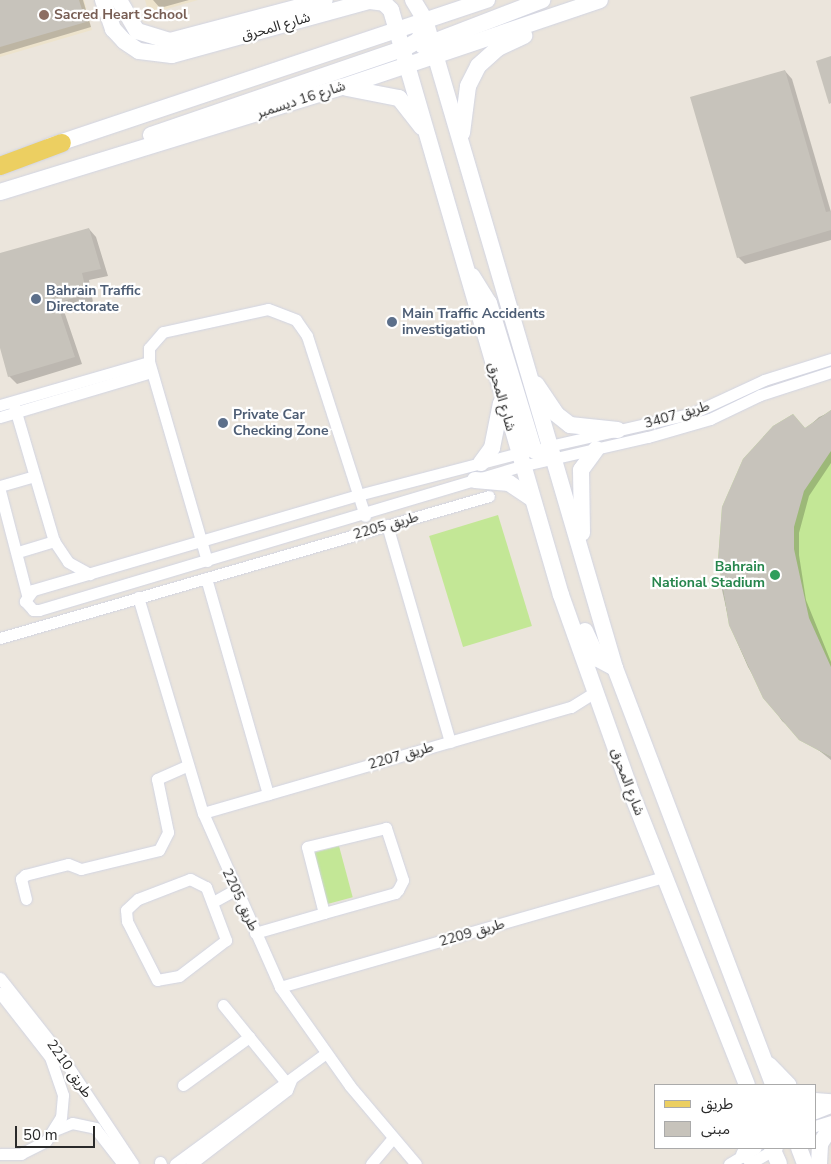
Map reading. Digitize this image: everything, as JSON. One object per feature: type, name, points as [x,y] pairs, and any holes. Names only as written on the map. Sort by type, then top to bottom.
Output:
[{"type":"main road","name":"شارع المحرق","points":[[103,0],[113,30],[124,41],[155,53],[188,53],[370,0],[388,6],[399,28],[410,64],[462,262],[501,398],[535,455],[583,555],[615,668],[773,1084]]},
{"type":"main road","name":"شارع المحرق","points":[[119,0],[137,31],[170,41],[324,0]]},
{"type":"main road","name":"شارع المحرق","points":[[413,0],[425,20],[432,49],[529,372],[535,455],[531,498],[561,595],[663,877],[747,1084]]},
{"type":"main road","points":[[0,166],[62,142],[487,0]]},
{"type":"main road","points":[[410,64],[432,49],[542,0]]},
{"type":"main road","points":[[432,49],[600,0]]},
{"type":"main road","points":[[461,142],[468,86],[487,56],[600,0]]},
{"type":"main road","points":[[95,163],[123,145],[405,48],[419,40],[425,20]]},
{"type":"main road","name":"شارع 16 ديسمبر","points":[[0,192],[342,87],[410,64]]},
{"type":"main road","points":[[342,87],[399,98],[412,109],[434,152]]},
{"type":"main road","points":[[0,160],[62,142]]},
{"type":"main road","points":[[462,262],[488,303],[535,455]]},
{"type":"main road","points":[[529,372],[562,420],[578,428],[618,430]]},
{"type":"main road","points":[[481,462],[492,448],[501,398]]},
{"type":"main road","points":[[583,555],[579,480],[585,459],[596,449]]},
{"type":"main road","points":[[476,480],[509,483],[531,498]]},
{"type":"main road","points":[[561,595],[574,606],[598,659],[615,668],[595,692]]},
{"type":"main road","points":[[762,1057],[787,1084]]},
{"type":"main road","points":[[816,1100],[831,1102]]},
{"type":"main road","points":[[820,1164],[820,1144],[831,1127]]},
{"type":"main road","points":[[799,1149],[805,1164]]},
{"type":"street","points":[[207,562],[150,367],[148,348],[163,332],[262,310],[288,314],[307,336],[365,516]]},
{"type":"street","name":"طريق 3407","points":[[535,455],[618,430],[693,413],[764,380],[831,359]]},
{"type":"street","points":[[0,417],[15,407],[150,367]]},
{"type":"street","name":"طريق 3407","points":[[535,455],[596,449],[710,420],[768,392],[831,372]]},
{"type":"street","points":[[764,380],[768,392]]},
{"type":"street","points":[[0,405],[15,407]]},
{"type":"street","points":[[15,407],[54,541],[68,562],[90,574]]},
{"type":"street","points":[[27,595],[90,574],[358,495],[481,462],[535,455]]},
{"type":"street","points":[[0,491],[18,552],[28,607],[40,610],[426,498],[476,480],[535,455]]},
{"type":"street","points":[[0,486],[35,476]]},
{"type":"street","points":[[420,478],[420,488],[426,498]]},
{"type":"street","name":"طريق 2205","points":[[0,638],[489,496]]},
{"type":"street","points":[[387,525],[450,742]]},
{"type":"street","points":[[18,552],[54,541]]},
{"type":"street","points":[[206,578],[268,794]]},
{"type":"street","name":"طريق 2205","points":[[138,597],[203,813],[235,890],[280,987],[325,1054],[395,1141],[416,1164]]},
{"type":"street","name":"طريق 2207","points":[[203,813],[571,707],[595,692]]},
{"type":"street","points":[[26,899],[21,879],[25,875],[68,864],[81,869],[159,850],[168,832],[157,779],[188,765]]},
{"type":"street","points":[[255,933],[324,913],[401,887],[403,880],[386,828],[307,847],[324,913]]},
{"type":"street","name":"طريق 2209","points":[[280,987],[663,877]]},
{"type":"street","points":[[190,879],[203,883],[212,902],[225,927],[223,944],[173,979],[157,980],[127,921],[126,910],[138,899],[190,879]]},
{"type":"street","points":[[212,902],[235,890]]},
{"type":"street","name":"طريق 2210","points":[[0,978],[60,1054],[133,1164]]},
{"type":"street","name":"طريق 2210","points":[[0,993],[59,1074],[63,1095],[55,1130]]},
{"type":"street","points":[[223,1005],[288,1081]]},
{"type":"street","points":[[183,1085],[249,1037]]},
{"type":"street","points":[[176,1164],[194,1158],[254,1110],[286,1090],[288,1081],[325,1054]]},
{"type":"street","points":[[816,1113],[831,1107]]},
{"type":"street","points":[[816,1126],[831,1121]]},
{"type":"street","points":[[0,1154],[34,1149],[55,1130],[72,1123],[95,1128],[122,1164]]},
{"type":"street","points":[[371,1164],[395,1141]]},
{"type":"street","points":[[729,1164],[749,1154],[775,1152]]},
{"type":"shaded area","name":"Sacred Heart School","points":[[0,0],[84,0],[92,30],[0,57]]},
{"type":"shaded area","points":[[145,0],[198,0],[149,14]]},
{"type":"green space","name":"Bahrain National Stadium","points":[[831,410],[831,757],[799,740],[763,698],[729,625],[718,560],[722,507],[743,459],[773,426],[793,414],[805,428]]},
{"type":"green space","points":[[498,515],[532,626],[463,647],[429,536]]},
{"type":"green space","points":[[339,846],[353,897],[327,904],[313,853]]},
{"type":"building","name":"Sacred Heart School","points":[[0,0],[79,0],[86,22],[0,47]]},
{"type":"building","points":[[831,56],[831,103],[829,104],[816,61]]},
{"type":"building","points":[[785,70],[826,212],[831,211],[831,230],[737,258],[690,97]]},
{"type":"building","name":"Bahrain Traffic Directorate","points":[[89,228],[101,269],[82,273],[87,294],[57,303],[75,357],[8,377],[0,348],[0,253]]},
{"type":"building","name":"Bahrain National Stadium","points":[[831,410],[831,451],[804,491],[794,527],[794,549],[809,618],[831,667],[831,757],[799,740],[763,698],[729,625],[718,560],[722,507],[743,459],[773,426],[793,414],[805,428]]},
{"type":"place","name":"Sacred Heart School","points":[[44,15]]},
{"type":"place","name":"Bahrain Traffic Directorate","points":[[36,299]]},
{"type":"place","name":"Main Traffic Accidents investigation","points":[[392,322]]},
{"type":"place","name":"Private Car Checking Zone","points":[[223,423]]},
{"type":"place","name":"Bahrain National Stadium","points":[[775,575]]}]
